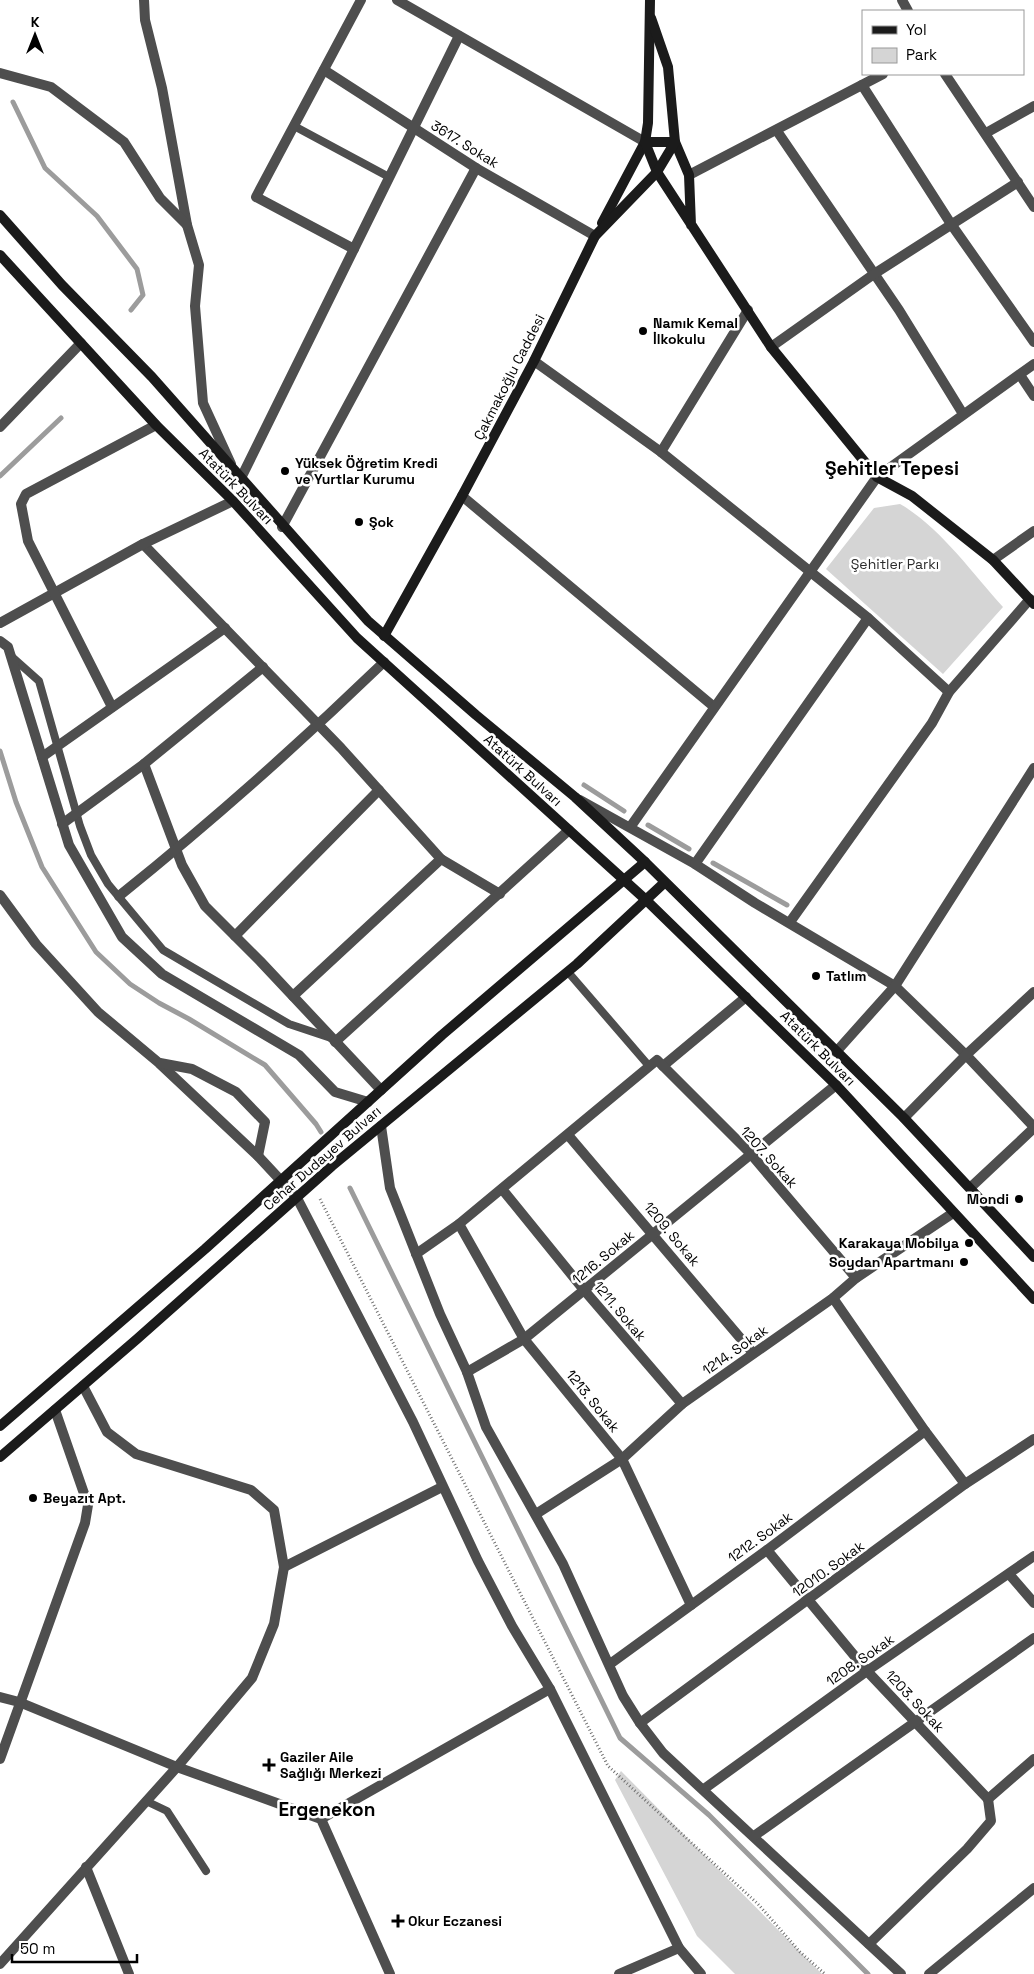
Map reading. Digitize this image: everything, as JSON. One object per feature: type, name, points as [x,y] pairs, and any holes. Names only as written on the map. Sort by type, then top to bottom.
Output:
[{"type":"street","points":[[144,0],[145,20],[162,88],[187,225],[198,266],[194,306],[203,403],[237,475]]},
{"type":"street","points":[[354,249],[256,197],[362,0]]},
{"type":"street","points":[[397,0],[644,142],[675,142]]},
{"type":"street","points":[[594,236],[644,142],[648,123],[652,18],[650,0]]},
{"type":"street","points":[[652,18],[668,67],[675,142],[689,175],[691,225]]},
{"type":"street","points":[[237,475],[354,249],[459,36]]},
{"type":"street","name":"3617. Sokak","points":[[324,70],[476,168],[594,236]]},
{"type":"street","points":[[0,73],[51,87],[124,142],[160,198],[187,225]]},
{"type":"street","points":[[689,175],[777,131],[881,75]]},
{"type":"street","points":[[946,75],[1034,208]]},
{"type":"street","points":[[862,85],[951,224],[1034,342]]},
{"type":"street","points":[[986,133],[1034,106]]},
{"type":"street","points":[[777,131],[874,274],[963,414]]},
{"type":"street","points":[[644,142],[657,172],[771,347],[877,477],[912,496],[992,560],[1032,602],[949,692],[932,723],[790,922]]},
{"type":"street","name":"Çakmakoğlu Caddesi","points":[[384,636],[534,361],[594,236],[657,172],[675,142]]},
{"type":"street","points":[[282,527],[476,168]]},
{"type":"street","points":[[771,347],[874,274],[1018,182]]},
{"type":"street","name":"Atatürk Bulvarı","points":[[0,215],[62,284],[152,377],[282,527],[384,636],[575,797],[645,862],[904,1118],[971,1187],[1034,1257]]},
{"type":"street","name":"Atatürk Bulvarı","points":[[0,255],[156,425],[233,501],[357,638],[645,899],[746,997],[836,1085],[1034,1299]]},
{"type":"street","points":[[662,452],[748,310]]},
{"type":"street","points":[[0,427],[81,343]]},
{"type":"street","points":[[534,361],[662,452],[868,618],[949,692]]},
{"type":"street","points":[[630,826],[713,706],[877,477],[1034,364]]},
{"type":"street","points":[[1020,375],[1034,396]]},
{"type":"street","points":[[112,707],[28,541],[21,504],[26,494],[156,425]]},
{"type":"street","points":[[462,496],[713,706]]},
{"type":"street","points":[[0,623],[143,544],[233,501]]},
{"type":"street","points":[[992,560],[1034,531]]},
{"type":"street","points":[[143,544],[319,725],[441,859],[500,894]]},
{"type":"street","points":[[696,864],[868,618]]},
{"type":"street","points":[[42,757],[225,628]]},
{"type":"street","points":[[0,641],[8,647],[12,657],[69,845],[122,936],[162,974],[300,1055],[335,1092],[368,1102]]},
{"type":"street","points":[[119,896],[176,850],[319,725],[384,662]]},
{"type":"street","points":[[62,824],[144,764],[262,667]]},
{"type":"street","points":[[144,764],[176,850],[205,906],[381,1090]]},
{"type":"street","points":[[836,1052],[895,986],[1034,768]]},
{"type":"street","points":[[235,936],[379,790]]},
{"type":"street","points":[[575,797],[696,864],[755,903],[790,922],[895,986],[966,1054],[1034,1127],[971,1187]]},
{"type":"street","points":[[334,1040],[500,894],[569,830]]},
{"type":"street","points":[[293,996],[441,859]]},
{"type":"street","name":"Cehar Dudayev Bulvarı","points":[[0,1426],[282,1180],[381,1090],[645,862]]},
{"type":"street","name":"Cehar Dudayev Bulvarı","points":[[0,1457],[381,1126],[568,972],[664,882]]},
{"type":"street","points":[[0,895],[36,944],[98,1012],[159,1063],[258,1156],[297,1198],[413,1422],[442,1487],[512,1626],[550,1689],[679,1948],[701,1974]]},
{"type":"street","points":[[904,1118],[966,1054],[1034,992]]},
{"type":"street","points":[[416,1254],[459,1224],[656,1064],[746,997]]},
{"type":"street","points":[[159,1063],[192,1069],[236,1092],[265,1122],[258,1156]]},
{"type":"street","name":"1207. Sokak","points":[[656,1064],[750,1153],[856,1278]]},
{"type":"street","name":"1216. Sokak","points":[[467,1372],[524,1339],[750,1153],[836,1085]]},
{"type":"street","points":[[381,1126],[390,1188],[467,1372],[486,1426],[536,1514],[610,1664],[623,1696],[640,1723],[663,1753],[704,1789],[900,1974]]},
{"type":"street","name":"1209. Sokak","points":[[568,1135],[753,1353]]},
{"type":"street","name":"1211. Sokak","points":[[502,1189],[584,1290],[682,1404]]},
{"type":"street","name":"1214. Sokak","points":[[536,1514],[622,1459],[682,1404],[833,1298],[856,1278],[953,1213]]},
{"type":"street","name":"1213. Sokak","points":[[459,1224],[524,1339],[622,1459],[691,1605]]},
{"type":"street","points":[[833,1298],[925,1431],[965,1484]]},
{"type":"street","points":[[0,1964],[177,1767],[252,1678],[274,1624],[284,1568],[274,1510],[251,1490],[136,1454],[107,1432],[83,1386]]},
{"type":"street","points":[[0,1759],[85,1523],[88,1505],[55,1410]]},
{"type":"street","name":"1212. Sokak","points":[[610,1664],[767,1550],[925,1431]]},
{"type":"street","name":"12010. Sokak","points":[[640,1723],[965,1484],[1034,1439]]},
{"type":"street","points":[[284,1568],[442,1487]]},
{"type":"street","name":"1203. Sokak","points":[[767,1550],[867,1671],[988,1799]]},
{"type":"street","name":"1208. Sokak","points":[[704,1789],[867,1671],[1034,1556]]},
{"type":"street","points":[[1008,1574],[1034,1603]]},
{"type":"street","points":[[754,1836],[1034,1638]]},
{"type":"street","points":[[322,1819],[550,1689]]},
{"type":"street","points":[[0,1697],[19,1702],[177,1767],[322,1819],[390,1974]]},
{"type":"street","points":[[869,1944],[967,1849],[990,1821],[988,1799],[1034,1759]]},
{"type":"street","points":[[86,1868],[129,1974]]},
{"type":"street","points":[[929,1974],[1034,1888]]},
{"type":"street","points":[[619,1974],[679,1948]]},
{"type":"lane","points":[[294,126],[389,177]]},
{"type":"lane","points":[[12,657],[39,681],[91,855],[108,884],[163,950],[289,1024],[334,1040]]},
{"type":"lane","points":[[568,972],[656,1064]]},
{"type":"lane","points":[[146,1801],[167,1811],[206,1871]]},
{"type":"path","points":[[320,1198],[608,1766],[758,1904],[800,1952],[825,1974]]},
{"type":"green space","name":"Şehitler Parkı","points":[[900,504],[914,513],[942,538],[1003,607],[943,674],[826,569],[874,508]]},
{"type":"green space","points":[[621,1771],[822,1974],[735,1974],[697,1936],[615,1780]]},
{"type":"waterway","points":[[13,102],[45,168],[97,216],[137,269],[143,295],[131,310]]},
{"type":"waterway","points":[[0,476],[61,418]]},
{"type":"waterway","points":[[0,751],[16,802],[42,867],[96,952],[130,984],[265,1065],[321,1132]]},
{"type":"waterway","points":[[584,785],[624,811]]},
{"type":"waterway","points":[[648,825],[689,849]]},
{"type":"waterway","points":[[713,863],[787,905]]},
{"type":"waterway","points":[[350,1188],[620,1738],[709,1815],[868,1974]]},
{"type":"place","name":"Namık Kemal İlkokulu","points":[[643,331]]},
{"type":"place","name":"Yüksek Öğretim Kredi ve Yurtlar Kurumu","points":[[285,471]]},
{"type":"place","name":"Şok","points":[[359,522]]},
{"type":"place","name":"Tatlım","points":[[816,976]]},
{"type":"place","name":"Mondi","points":[[1019,1199]]},
{"type":"place","name":"Karakaya Mobilya","points":[[969,1243]]},
{"type":"place","name":"Soydan Apartmanı","points":[[964,1262]]},
{"type":"place","name":"Beyazıt Apt.","points":[[33,1498]]},
{"type":"place","name":"Gaziler Aile Sağlığı Merkezi","points":[[269,1765]]},
{"type":"place","name":"Okur Eczanesi","points":[[398,1921]]},
{"type":"district","name":"Şehitler Tepesi","points":[[892,468]]},
{"type":"district","name":"Ergenekon","points":[[327,1809]]}]
